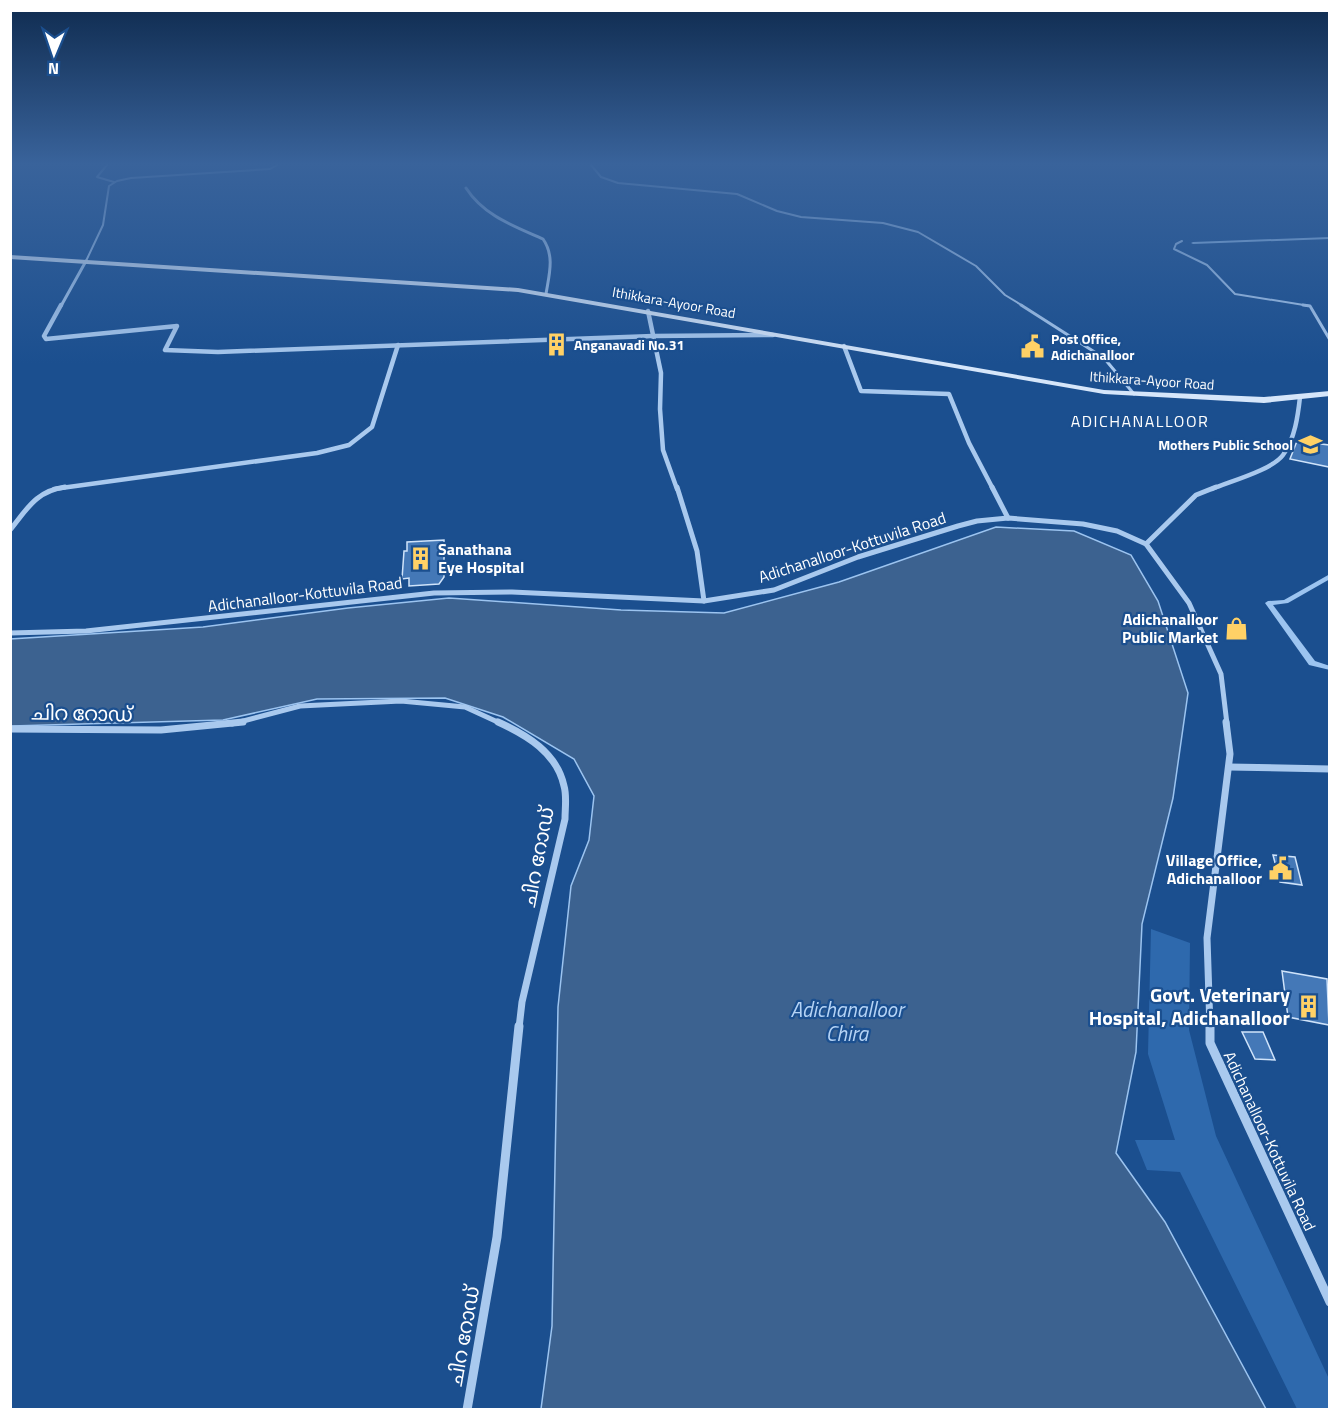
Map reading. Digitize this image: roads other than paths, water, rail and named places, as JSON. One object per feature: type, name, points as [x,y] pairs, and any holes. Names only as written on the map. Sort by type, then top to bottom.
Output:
[{"type":"main road","name":"Ithikkara-Ayoor Road","points":[[10,257],[518,290],[1104,392],[1264,400],[1329,393]]},
{"type":"street","points":[[528,231],[543,239],[548,246],[551,258],[546,294]]},
{"type":"street","points":[[86,261],[45,336],[46,339],[174,325],[177,326],[165,350],[168,351],[261,351],[653,336],[783,335]]},
{"type":"street","points":[[648,311],[661,373],[660,409],[663,450],[697,551],[704,601]]},
{"type":"street","points":[[10,531],[35,499],[51,489],[317,453],[349,445],[372,427],[398,345]]},
{"type":"street","points":[[844,346],[861,391],[949,394],[969,443],[1008,518]]},
{"type":"street","points":[[1146,544],[1196,495],[1275,462],[1284,454],[1298,419],[1300,397]]},
{"type":"street","name":"Adichanalloor-Kottuvila Road","points":[[10,633],[86,631],[434,593],[512,592],[704,601],[774,590],[858,557],[958,526],[977,521],[1008,518],[1083,524],[1117,531],[1146,544],[1189,603],[1221,674],[1230,754],[1207,938],[1210,1043],[1329,1302]]},
{"type":"street","name":"ചിറ റോഡ്","points":[[10,729],[161,730],[241,723],[300,706],[325,703],[401,701],[433,703],[465,707],[517,731],[548,754],[558,768],[565,788],[565,819],[522,1002],[497,1237],[467,1410]]},
{"type":"street","points":[[1229,767],[1329,769]]},
{"type":"lane","points":[[86,261],[97,245],[101,231]]},
{"type":"lane","points":[[915,231],[959,254],[976,266],[1005,296],[1104,358],[1134,394]]},
{"type":"lane","points":[[1182,241],[1176,244],[1174,249],[1207,265],[1235,294],[1310,306],[1329,340]]},
{"type":"water","name":"Adichanalloor Chira","points":[[996,527],[1074,531],[1131,555],[1158,601],[1188,693],[1173,798],[1142,924],[1136,1052],[1116,1153],[1165,1222],[1266,1409],[541,1409],[552,1326],[558,1007],[571,886],[589,840],[594,796],[574,759],[503,717],[445,698],[317,699],[223,720],[11,726],[10,639],[203,627],[348,608],[449,598],[621,610],[724,613],[839,582]]},
{"type":"waterway","points":[[1193,243],[1330,238]]},
{"type":"waterway","points":[[1330,576],[1286,602],[1268,603],[1312,663],[1330,668]]},
{"type":"place","name":"Anganavadi No.31","points":[[556,344]]},
{"type":"place","name":"Post Office, Adichanalloor","points":[[1033,346]]},
{"type":"place","name":"Mothers Public School","points":[[1311,444]]},
{"type":"place","name":"Sanathana Eye Hospital","points":[[420,558]]},
{"type":"place","name":"Adichanalloor Public Market","points":[[1236,628]]},
{"type":"place","name":"Village Office, Adichanalloor","points":[[1280,869]]},
{"type":"place","name":"Govt. Veterinary Hospital, Adichanalloor","points":[[1308,1006]]},
{"type":"district","name":"ADICHANALLOOR","points":[[1140,421]]}]
